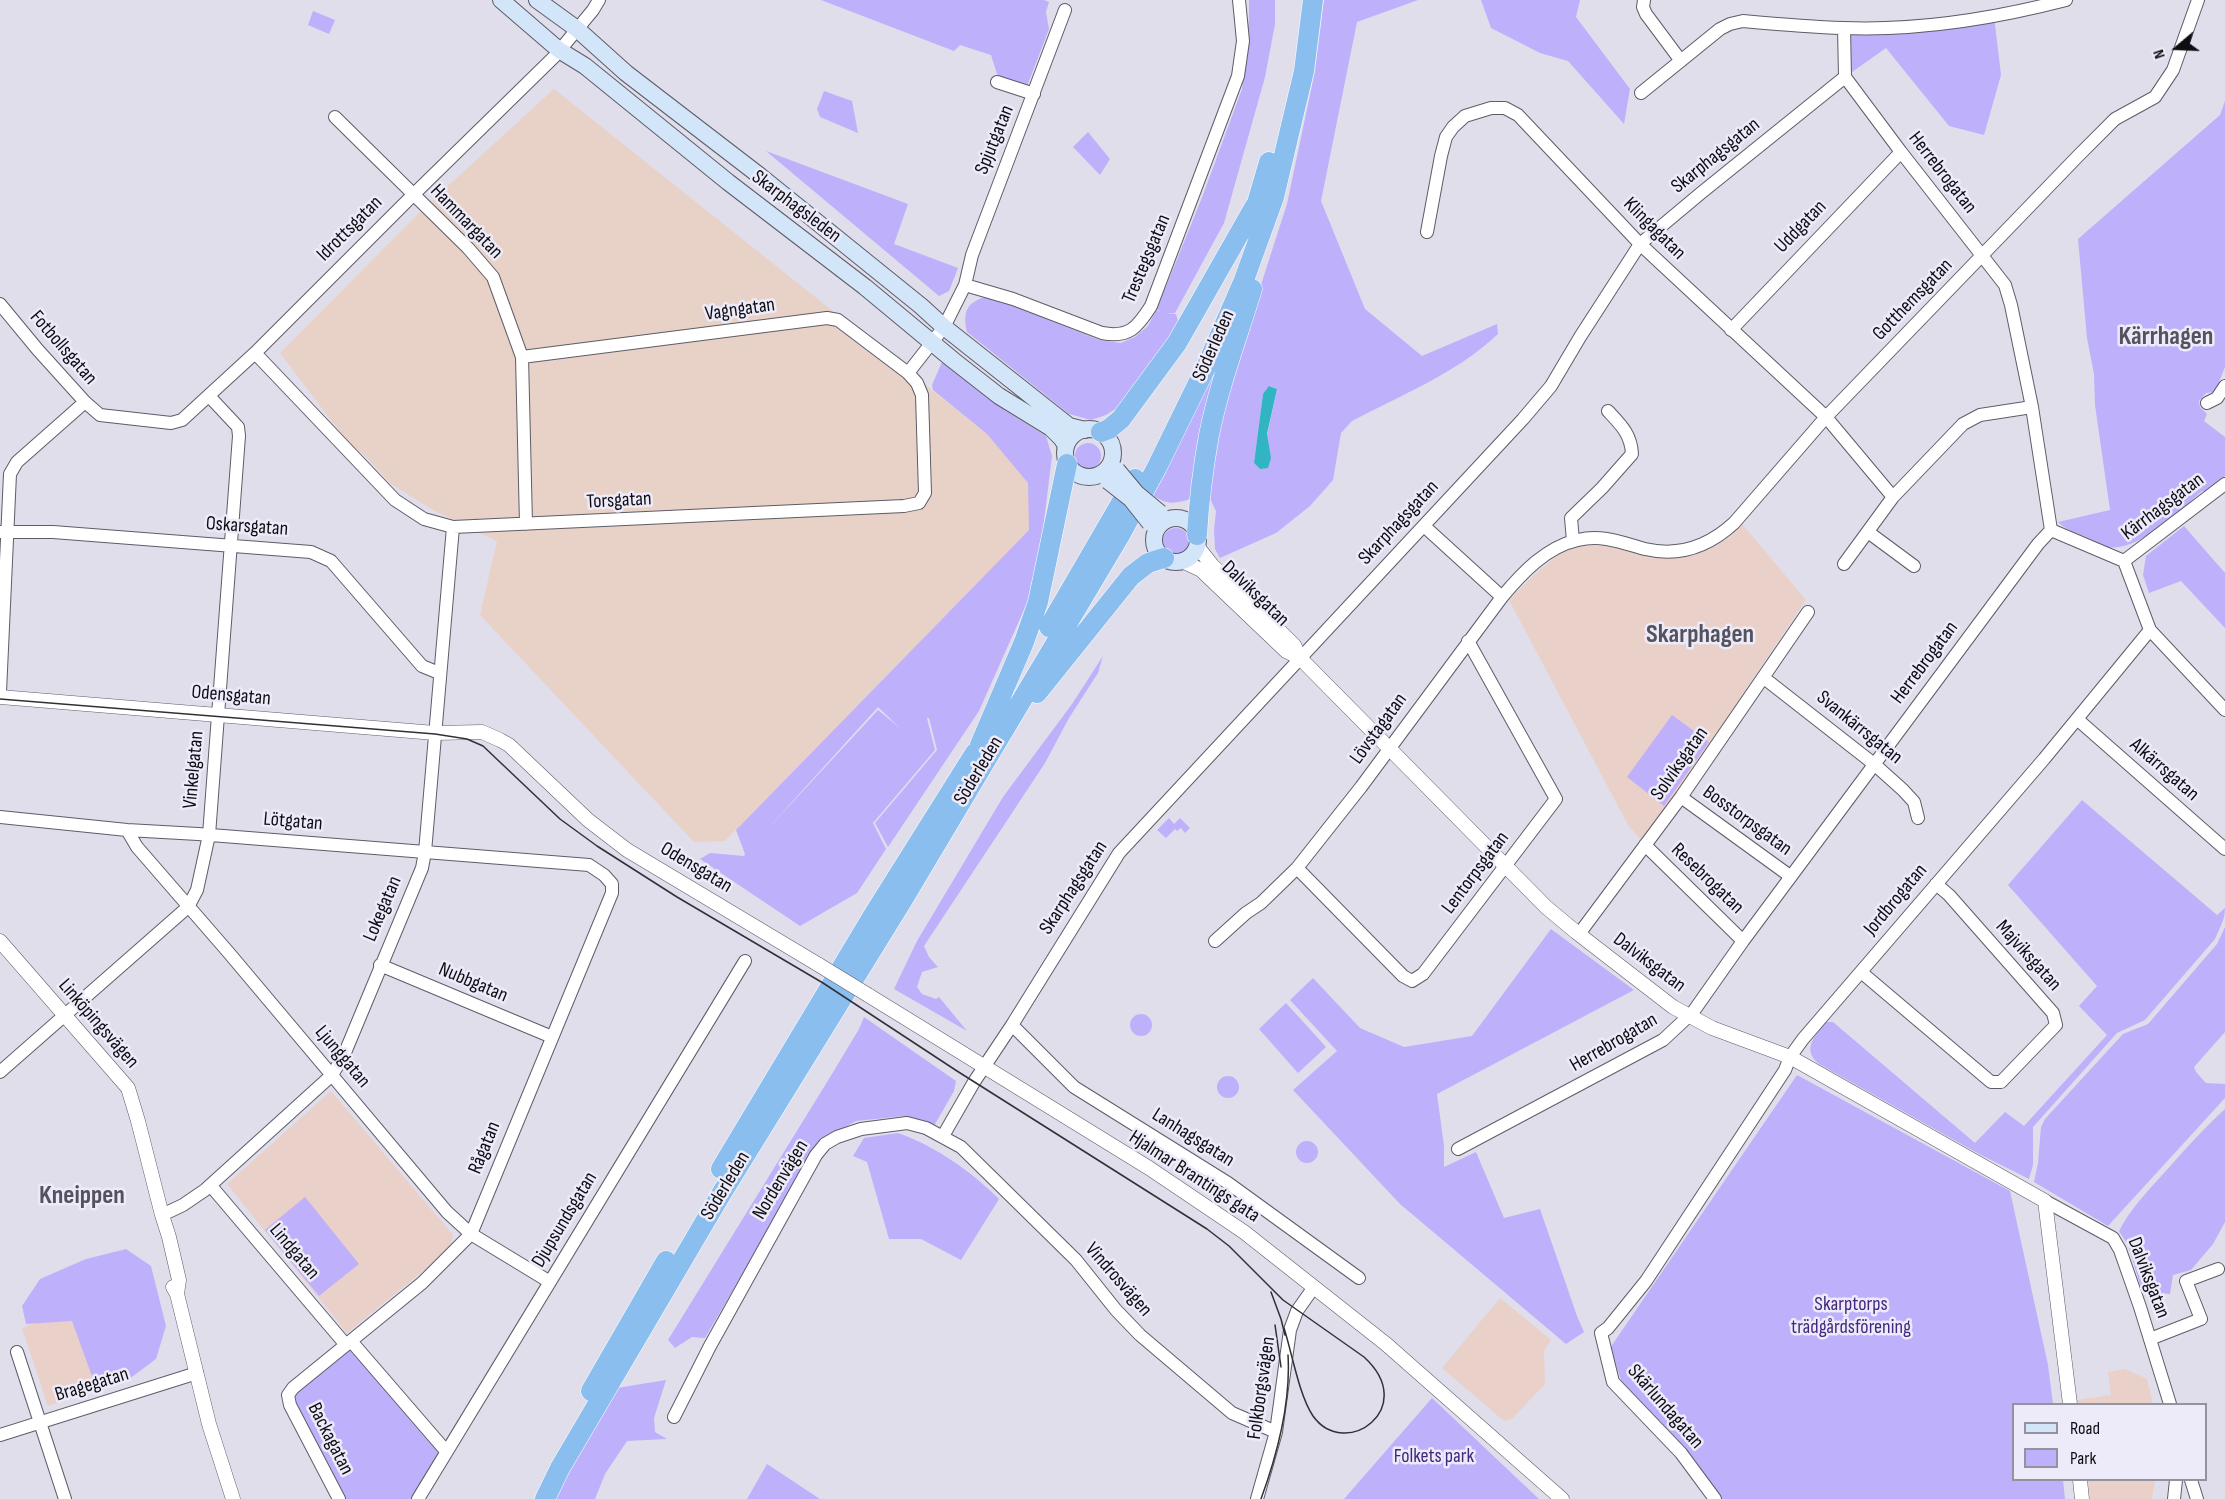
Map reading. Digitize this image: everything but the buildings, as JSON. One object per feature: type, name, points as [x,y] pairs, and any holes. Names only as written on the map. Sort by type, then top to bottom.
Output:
[{"type":"highway","name":"Söderleden","points":[[1266,199],[1294,46],[1300,0]]},
{"type":"highway","name":"Söderleden","points":[[532,1499],[620,1337],[874,914],[988,744],[1119,537],[1157,467],[1207,364],[1244,280],[1304,71],[1313,0]]},
{"type":"highway","points":[[1093,431],[1115,425],[1127,413],[1177,343],[1266,199]]},
{"type":"highway","points":[[1197,540],[1200,493],[1209,434],[1266,242],[1266,199]]},
{"type":"highway","points":[[988,744],[1038,602],[1066,455]]},
{"type":"highway","points":[[988,744],[1108,608],[1131,576],[1148,563],[1173,559]]},
{"type":"highway","name":"Söderleden","points":[[545,1499],[560,1468],[723,1191],[814,1045],[988,744]]},
{"type":"main road","name":"Skarphagsleden","points":[[501,0],[559,50],[585,66],[728,182],[865,286],[999,396],[1050,428],[1062,439],[1066,455]]},
{"type":"main road","name":"Skarphagsleden","points":[[537,0],[577,29],[626,73],[760,176],[944,327],[1070,426],[1093,431]]},
{"type":"main road","points":[[1107,471],[1086,477],[1075,473],[1066,455],[1070,438],[1093,431],[1111,445],[1107,471],[1131,499],[1159,523],[1186,521],[1192,525],[1197,540],[1193,554],[1173,559],[1155,547],[1159,523]]},
{"type":"street","name":"Idrottsgatan","points":[[99,415],[124,419],[177,422],[182,420],[255,353],[412,195],[555,56],[599,0]]},
{"type":"street","name":"Trestegsgatan","points":[[965,285],[1013,299],[1102,333],[1116,336],[1125,334],[1139,325],[1151,306],[1238,76],[1243,41],[1239,0]]},
{"type":"street","points":[[1644,0],[1643,7],[1646,14],[1681,61]]},
{"type":"street","points":[[1641,93],[1720,29],[1743,21],[1844,28],[1929,26],[2001,15],[2066,0]]},
{"type":"street","name":"Gotthemsgatan","points":[[1605,538],[1647,549],[1668,552],[1688,550],[1714,539],[1734,523],[1826,417],[2115,119],[2156,97],[2173,70],[2198,0]]},
{"type":"street","name":"Spjutgatan","points":[[965,285],[972,255],[1065,10]]},
{"type":"street","points":[[1844,28],[1845,77]]},
{"type":"street","name":"Herrebrogatan","points":[[1458,1149],[1663,1040],[1690,1017],[1790,876],[2038,544],[2051,530],[2032,407],[2011,305],[2004,285],[1845,77]]},
{"type":"street","name":"Skarphagsgatan","points":[[984,1067],[1119,853],[1424,526],[1551,386],[1640,244],[1845,77]]},
{"type":"street","points":[[998,81],[1034,94]]},
{"type":"street","points":[[1427,232],[1433,190],[1446,137],[1465,116],[1476,111],[1500,108],[1502,94]]},
{"type":"street","name":"Klingagatan","points":[[1500,108],[1518,115],[1640,244],[1826,417],[1893,497]]},
{"type":"street","name":"Hammargatan","points":[[335,117],[468,248],[493,277],[522,357],[526,524]]},
{"type":"street","name":"Uddgatan","points":[[1731,330],[1901,152]]},
{"type":"street","points":[[908,373],[933,344],[965,285]]},
{"type":"street","name":"Fotbollsgatan","points":[[0,304],[28,339],[99,415]]},
{"type":"street","name":"Vagngatan","points":[[522,357],[827,318],[838,320],[908,373]]},
{"type":"street","name":"Torsgatan","points":[[255,353],[395,500],[424,519],[453,527],[903,506],[919,503],[925,493],[921,395],[917,383],[908,373]]},
{"type":"street","points":[[2207,403],[2217,398],[2225,386]]},
{"type":"street","name":"Vinkelgatan","points":[[0,1072],[188,907],[197,890],[209,835],[240,436],[238,428],[209,396]]},
{"type":"street","points":[[0,692],[4,531],[12,468],[85,402]]},
{"type":"street","points":[[1844,564],[1893,497],[1963,424],[1980,415],[2032,407]]},
{"type":"street","points":[[1573,541],[1571,518],[1632,454],[1628,432],[1608,411]]},
{"type":"street","name":"Kärrhagsgatan","points":[[2124,561],[2225,484]]},
{"type":"street","points":[[1424,526],[1502,597]]},
{"type":"street","name":"Lokegatan","points":[[162,1215],[183,1205],[211,1186],[332,1075],[344,1055],[422,868],[453,527]]},
{"type":"street","points":[[2051,530],[2124,561],[2150,630],[2225,710]]},
{"type":"street","name":"Oskarsgatan","points":[[4,531],[53,532],[311,552],[331,561],[422,666],[439,673]]},
{"type":"street","points":[[1868,532],[1914,566]]},
{"type":"street","name":"Lövstagatan","points":[[1215,941],[1246,913],[1261,903],[1297,868],[1390,747],[1468,640],[1516,580],[1539,559],[1562,544],[1605,538]]},
{"type":"street","name":"Dalviksgatan","points":[[1197,540],[1212,565],[1294,645],[1300,658]]},
{"type":"street","name":"Dalviksgatan","points":[[1173,559],[1201,570],[1286,651],[1300,658],[1546,906],[1673,1007],[1712,1028],[1790,1057],[2113,1238],[2120,1250],[2170,1403]]},
{"type":"street","name":"Solviksgatan","points":[[1579,934],[1681,797],[1808,612]]},
{"type":"street","name":"Jordbrogatan","points":[[1601,1333],[1608,1328],[1646,1281],[1803,1039],[2077,719],[2150,630]]},
{"type":"street","name":"Lentorpsgatan","points":[[1297,868],[1403,976],[1412,981],[1423,974],[1506,866],[1556,799],[1468,640]]},
{"type":"street","name":"Svankärrsgatan","points":[[1764,678],[1874,764],[1903,790],[1914,802],[1918,818]]},
{"type":"street","name":"Odensgatan","points":[[0,697],[435,733],[460,733],[495,745],[524,760],[588,820],[627,850],[770,935]]},
{"type":"street","name":"Alkärrsgatan","points":[[2077,719],[2225,849]]},
{"type":"street","name":"Bosstorpsgatan","points":[[1681,797],[1790,876]]},
{"type":"street","name":"Lötgatan","points":[[0,817],[128,830],[583,864]]},
{"type":"street","name":"Ljunggatan","points":[[128,830],[136,847],[447,1212],[471,1234],[550,1282]]},
{"type":"street","name":"Resebrogatan","points":[[1645,845],[1743,941]]},
{"type":"street","name":"Rågatan","points":[[288,1395],[292,1388],[422,1283],[471,1234],[612,893],[612,884],[604,875],[589,865],[583,864]]},
{"type":"street","name":"Majviksgatan","points":[[1861,972],[1991,1082],[2001,1082],[2056,1025],[2053,1013],[1949,895],[1936,884]]},
{"type":"street","name":"Hjalmar Brantings gata","points":[[770,935],[1220,1215],[1314,1287],[1444,1393],[1562,1499]]},
{"type":"street","name":"Linköpingsvägen","points":[[0,941],[128,1088],[167,1229],[177,1271],[177,1294],[209,1424],[233,1499]]},
{"type":"street","name":"Djupsundsgatan","points":[[418,1499],[745,961]]},
{"type":"street","name":"Nubbgatan","points":[[380,965],[552,1037]]},
{"type":"street","name":"Lanhagsgatan","points":[[1012,1025],[1074,1087],[1228,1183],[1359,1278]]},
{"type":"street","points":[[943,1136],[984,1067]]},
{"type":"street","name":"Nordenvägen","points":[[674,1417],[768,1240],[816,1155],[825,1144],[837,1137],[861,1129],[893,1124],[917,1125],[943,1136]]},
{"type":"street","name":"Vindrosvägen","points":[[943,1136],[973,1157],[1064,1248],[1140,1335],[1232,1413],[1276,1431]]},
{"type":"street","name":"Lindgatan","points":[[211,1186],[446,1451]]},
{"type":"street","points":[[2045,1201],[2070,1403]]},
{"type":"street","points":[[2150,1339],[2201,1319],[2186,1281],[2218,1269]]},
{"type":"street","name":"Folkborgsvägen","points":[[1257,1499],[1276,1431],[1290,1330],[1297,1311],[1314,1287]]},
{"type":"street","name":"Skärlundagatan","points":[[1601,1333],[1613,1382],[1681,1453],[1715,1499]]},
{"type":"street","points":[[17,1352],[65,1499]]},
{"type":"street","name":"Bragegatan","points":[[0,1435],[197,1373]]},
{"type":"street","name":"Backagatan","points":[[288,1395],[290,1405],[339,1499]]},
{"type":"street","points":[[2080,1481],[2082,1499]]},
{"type":"street","points":[[2174,1499],[2176,1481]]},
{"type":"street","points":[[2192,1481],[2198,1499]]},
{"type":"shaded area","points":[[554,89],[987,434],[1029,483],[1029,530],[725,841],[694,842],[480,615],[497,541],[435,511],[391,484],[343,436],[280,353],[427,205]]},
{"type":"shaded area","points":[[1742,524],[1806,600],[1746,689],[1715,743],[1642,841],[1628,825],[1509,600],[1536,573],[1562,552],[1582,546],[1606,546],[1638,554],[1666,557],[1695,555],[1731,536]]},
{"type":"shaded area","points":[[331,1091],[453,1235],[450,1249],[347,1333],[227,1184]]},
{"type":"shaded area","points":[[1500,1298],[1551,1340],[1544,1351],[1545,1384],[1512,1419],[1504,1421],[1442,1368]]},
{"type":"shaded area","points":[[75,1308],[103,1388],[48,1406],[22,1328]]},
{"type":"shaded area","points":[[2125,1369],[2147,1379],[2153,1403],[2078,1403],[2077,1400],[2111,1395],[2108,1372]]},
{"type":"shaded area","points":[[2088,1481],[2155,1481],[2152,1499],[2090,1499]]},
{"type":"green space","points":[[821,0],[1044,0],[1049,2],[1046,12],[1049,29],[1026,89],[998,77],[991,55],[960,45],[954,51]]},
{"type":"green space","points":[[1249,0],[1275,0],[1275,24],[1265,77],[1224,223],[1175,313],[1165,314],[1176,314],[1179,325],[1120,406],[1106,415],[1091,420],[1069,414],[967,332],[966,312],[971,304],[989,296],[1099,340],[1121,343],[1135,337],[1148,326],[1156,310],[1160,312],[1157,309],[1203,195],[1242,89]]},
{"type":"green space","points":[[1324,0],[1418,0],[1357,22],[1321,201],[1365,309],[1422,356],[1497,324],[1498,334],[1447,372],[1352,421],[1341,433],[1333,480],[1310,506],[1276,533],[1220,558],[1215,549],[1216,511],[1207,493],[1214,447],[1230,381],[1287,204],[1315,71]],"holes":[[[1270,386],[1277,389],[1260,469],[1254,463],[1263,394]]]},
{"type":"green space","points":[[1481,0],[1580,0],[1576,17],[1630,89],[1624,124],[1568,61],[1540,53],[1491,28]]},
{"type":"green space","points":[[313,11],[335,20],[329,34],[308,25]]},
{"type":"green space","points":[[1994,16],[2001,75],[1984,135],[1949,126],[1886,48],[1845,77],[1844,28]]},
{"type":"green space","points":[[824,91],[852,101],[858,133],[820,117],[817,109]]},
{"type":"green space","points":[[2225,101],[2225,367],[2215,392],[2206,393],[2199,401],[2200,407],[2207,414],[2204,421],[2225,437],[2225,476],[2207,492],[2202,491],[2145,537],[2120,547],[2108,547],[2071,531],[2058,522],[2110,510],[2095,405],[2094,374],[2087,338],[2078,239],[2220,115]]},
{"type":"green space","points":[[1088,132],[1110,159],[1100,175],[1073,147]]},
{"type":"green space","points":[[766,151],[908,204],[894,244],[958,268],[949,291],[939,296]]},
{"type":"green space","points":[[1217,356],[1222,359],[1191,499],[1175,503],[1162,501],[1152,495]]},
{"type":"green space","points":[[942,362],[1006,411],[1046,436],[1052,456],[1042,538],[1027,603],[979,711],[888,847],[875,823],[937,750],[929,718],[927,718],[935,750],[873,823],[886,849],[857,893],[800,926],[700,859],[710,853],[744,856],[736,830],[1029,530],[1028,483],[987,434],[933,390],[932,385]],"holes":[[[878,707],[900,728],[878,710],[763,834]]]},
{"type":"green space","points":[[1088,443],[1097,447],[1101,456],[1097,465],[1088,469],[1079,465],[1075,456],[1079,447]]},
{"type":"green space","points":[[2184,526],[2225,573],[2225,628],[2181,581],[2149,593],[2143,575],[2146,556]]},
{"type":"green space","points":[[1176,528],[1185,532],[1189,541],[1185,550],[1176,554],[1167,550],[1163,541],[1167,532]]},
{"type":"green space","points":[[1103,656],[1098,673],[1069,718],[1045,763],[924,946],[929,957],[938,967],[922,972],[917,987],[922,994],[936,999],[939,997],[967,1031],[894,989],[917,941],[1003,797],[1072,704]]},
{"type":"green space","points":[[1672,715],[1709,742],[1664,806],[1627,777]]},
{"type":"green space","points":[[2082,800],[2217,915],[2225,908],[2225,912],[2215,939],[2145,1020],[2117,1033],[2033,1127],[2033,1165],[2029,1179],[1979,1154],[1819,1064],[1810,1048],[1814,1037],[1826,1022],[1833,1022],[1975,1143],[2005,1112],[2024,1126],[2107,1035],[2079,1006],[2097,986],[2008,885]]},
{"type":"green space","points":[[1169,818],[1174,824],[1180,818],[1190,828],[1185,833],[1181,828],[1177,831],[1175,829],[1166,838],[1157,830]]},
{"type":"green space","points":[[2225,927],[2225,1032],[2194,1067],[2206,1083],[2225,1084],[2225,1098],[2108,1226],[2034,1182],[2041,1127],[2045,1119],[2123,1034],[2148,1024],[2217,944]]},
{"type":"green space","points":[[1551,929],[1634,990],[1437,1094],[1444,1146],[1444,1167],[1476,1152],[1504,1218],[1540,1209],[1584,1332],[1566,1344],[1400,1204],[1293,1090],[1337,1051],[1290,1000],[1313,978],[1360,1028],[1404,1047],[1472,1036]]},
{"type":"green space","points":[[1286,1003],[1326,1047],[1298,1073],[1259,1029]]},
{"type":"green space","points":[[1137,1014],[1145,1014],[1152,1021],[1152,1029],[1145,1036],[1137,1036],[1130,1029],[1130,1021]]},
{"type":"green space","points":[[864,1017],[956,1081],[954,1091],[934,1126],[922,1120],[904,1116],[856,1121],[819,1142],[705,1338],[692,1337],[675,1348],[668,1340],[832,1074]]},
{"type":"green space","name":"Skarptorps trädgårdsförening","points":[[1797,1075],[2010,1191],[2048,1365],[2053,1403],[2012,1403],[2012,1481],[2063,1481],[2065,1499],[1720,1499],[1706,1478],[1622,1383],[1610,1348]]},
{"type":"green space","points":[[1224,1076],[1232,1076],[1239,1083],[1239,1091],[1232,1098],[1224,1098],[1217,1091],[1217,1083]]},
{"type":"green space","points":[[2225,1109],[2225,1222],[2213,1244],[2191,1270],[2173,1275],[2170,1294],[2142,1291],[2128,1245],[2119,1231],[2128,1215],[2146,1193]]},
{"type":"green space","points":[[898,1133],[952,1160],[999,1199],[961,1260],[921,1239],[889,1239],[867,1162],[853,1156],[864,1138]]},
{"type":"green space","points":[[1303,1141],[1311,1141],[1318,1148],[1318,1156],[1311,1163],[1303,1163],[1296,1156],[1296,1148]]},
{"type":"green space","points":[[305,1197],[359,1264],[319,1296],[265,1230]]},
{"type":"green space","points":[[126,1249],[151,1266],[166,1326],[156,1359],[129,1379],[106,1385],[93,1379],[72,1321],[26,1324],[22,1306],[40,1279],[86,1259]]},
{"type":"green space","points":[[350,1348],[440,1452],[412,1499],[345,1499],[290,1399]]},
{"type":"green space","points":[[666,1380],[654,1418],[655,1432],[667,1439],[627,1441],[605,1474],[595,1499],[554,1499],[575,1457],[617,1388]]},
{"type":"green space","name":"Folkets park","points":[[1432,1398],[1539,1499],[1344,1499]]},
{"type":"green space","points":[[767,1464],[820,1499],[747,1499]]},
{"type":"water","points":[[1269,386],[1277,389],[1267,434],[1271,458],[1268,468],[1260,469],[1254,463],[1263,394]]},
{"type":"tram line","points":[[0,699],[435,734],[467,739],[483,746],[560,819],[597,846],[677,897],[823,983],[957,1071],[1207,1229],[1229,1246],[1283,1300],[1364,1357],[1379,1376],[1384,1394],[1381,1410],[1372,1422],[1358,1431],[1342,1433],[1327,1428],[1313,1416],[1300,1386],[1284,1328]]},
{"type":"tram line","points":[[1271,1292],[1285,1335]]},
{"type":"tram line","points":[[1275,1325],[1281,1367]]},
{"type":"tram line","points":[[1261,1499],[1282,1428],[1287,1392],[1288,1355]]},
{"type":"district","name":"Kärrhagen","points":[[2166,337]]},
{"type":"district","name":"Skarphagen","points":[[1700,635]]},
{"type":"district","name":"Kneippen","points":[[82,1196]]}]
